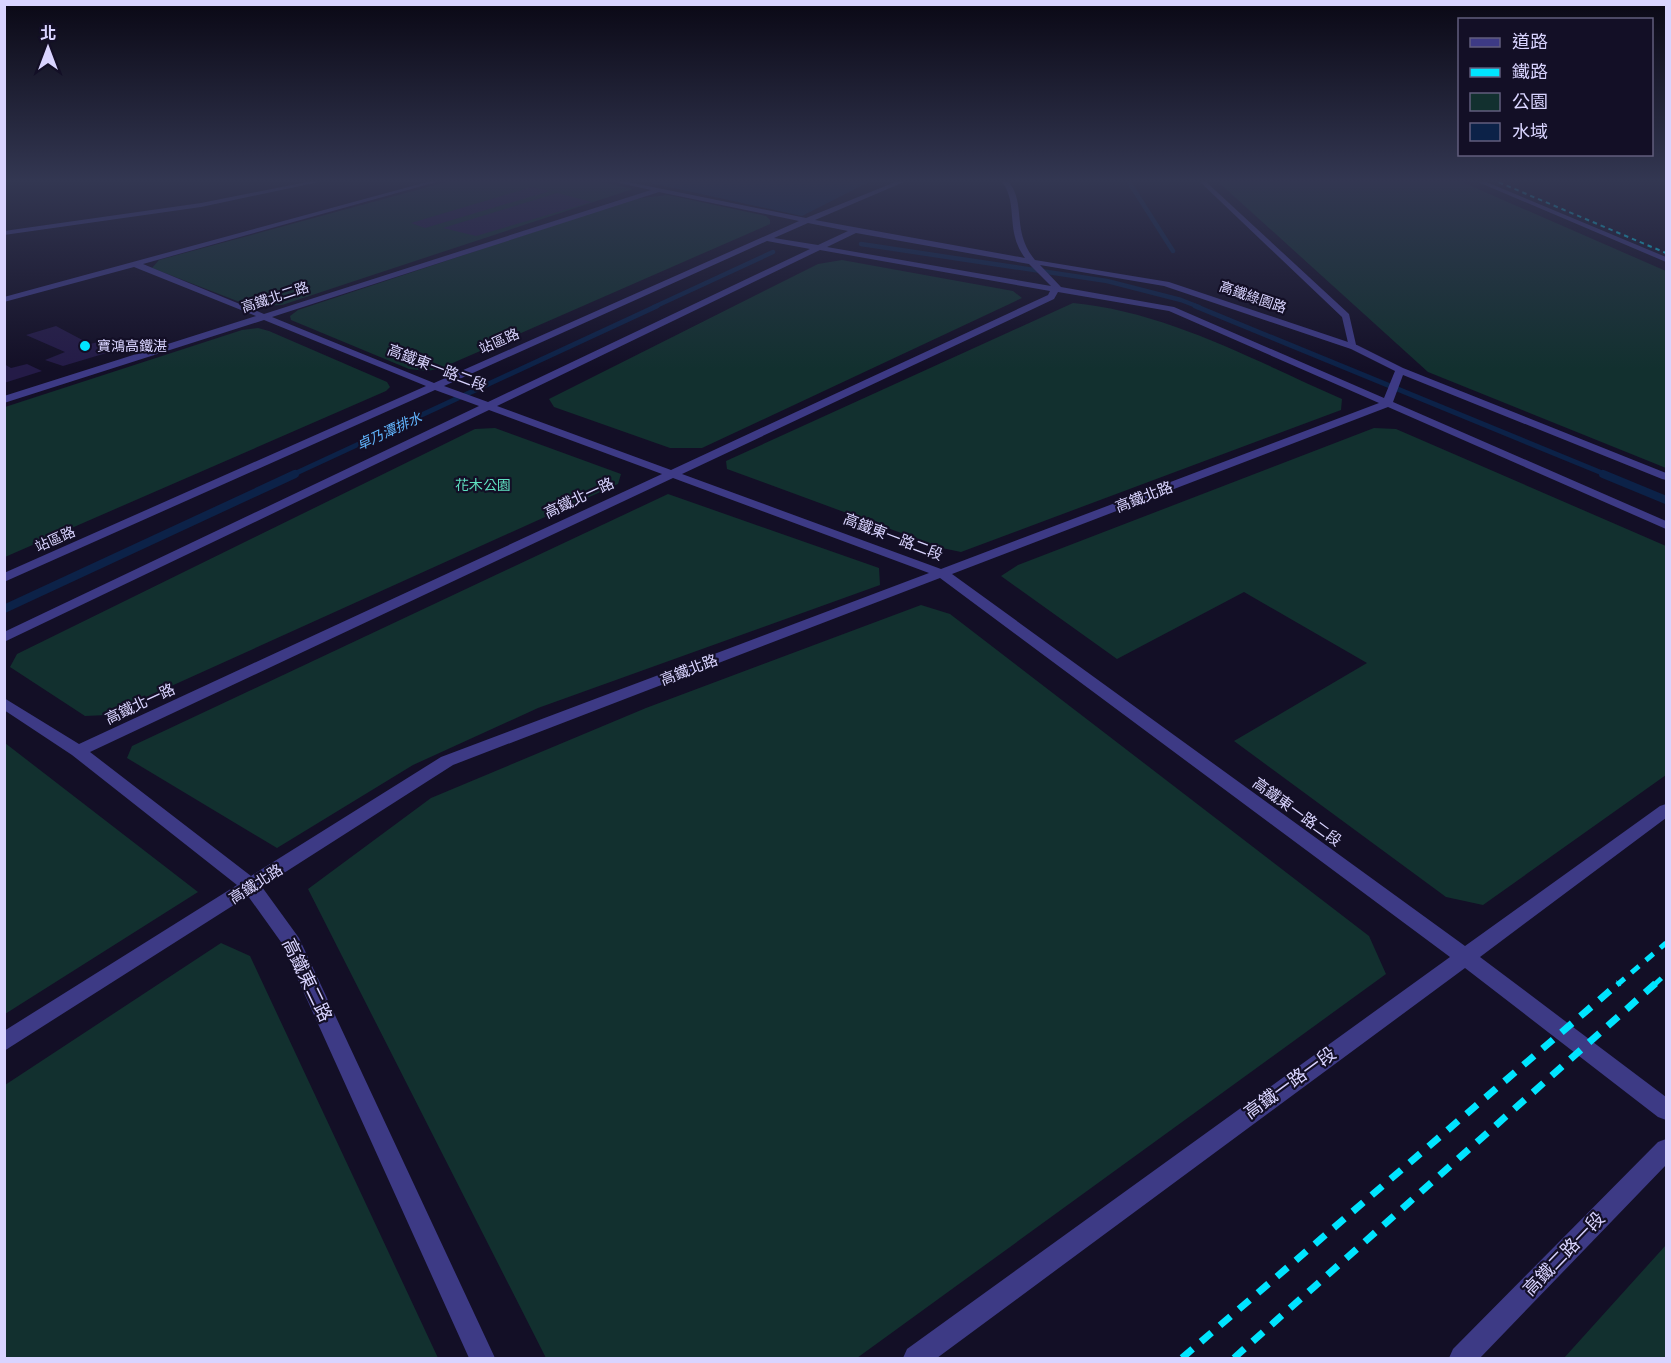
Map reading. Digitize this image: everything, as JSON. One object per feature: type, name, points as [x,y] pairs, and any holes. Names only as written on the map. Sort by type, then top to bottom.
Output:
[{"type":"street","points":[[4,300],[212,243]]},
{"type":"street","name":"高鐵北二路","points":[[4,400],[491,243]]},
{"type":"street","name":"站區路","points":[[4,578],[759,243]]},
{"type":"street","points":[[789,243],[1057,287],[1171,309],[1666,525]]},
{"type":"street","points":[[4,638],[831,243]]},
{"type":"street","name":"高鐵綠園路","points":[[927,243],[1166,284],[1354,346],[1400,370],[1666,477]]},
{"type":"street","points":[[1021,243],[1030,259],[1057,287]]},
{"type":"street","points":[[1268,243],[1346,316],[1354,346]]},
{"type":"street","points":[[1623,243],[1666,261]]},
{"type":"street","name":"高鐵東一路二段","points":[[135,264],[434,386],[943,574],[1464,956],[1666,1110]]},
{"type":"street","name":"高鐵北一路","points":[[78,751],[1051,297],[1057,287]]},
{"type":"street","points":[[1387,404],[1400,370]]},
{"type":"street","name":"高鐵北路","points":[[4,1042],[252,887],[447,761],[1387,404]]},
{"type":"street","name":"高鐵東二路","points":[[4,703],[78,751],[252,887],[289,938],[482,1359]]},
{"type":"street","name":"高鐵一路一段","points":[[916,1359],[1666,810]]},
{"type":"street","name":"高鐵二路一段","points":[[1462,1359],[1666,1150]]},
{"type":"green space","points":[[223,243],[471,243],[282,305],[250,306],[152,268],[159,260]]},
{"type":"green space","points":[[501,243],[728,243],[439,369],[426,371],[409,369],[291,320],[290,316],[298,310]]},
{"type":"green space","points":[[1285,243],[1601,243],[1666,271],[1666,468],[1428,372]]},
{"type":"green space","points":[[842,260],[1013,291],[1022,298],[702,448],[670,448],[554,407],[549,399],[818,264]]},
{"type":"green space","points":[[1073,303],[1143,316],[1211,340],[1342,399],[1341,410],[961,552],[942,548],[727,469],[726,461]]},
{"type":"green space","points":[[258,328],[387,382],[390,387],[386,391],[5,557],[5,407],[242,330]]},
{"type":"green space","name":"花木公園","points":[[495,428],[621,474],[618,484],[107,715],[85,716],[10,667],[17,654],[475,429]]},
{"type":"green space","points":[[1374,428],[1396,429],[1666,546],[1666,775],[1483,905],[1446,897],[1234,741],[1367,663],[1244,592],[1117,659],[1001,576],[1018,565]]},
{"type":"green space","points":[[668,494],[879,568],[880,585],[538,708],[413,765],[277,848],[127,758],[132,746]]},
{"type":"green space","points":[[921,605],[950,614],[1369,936],[1386,974],[857,1358],[546,1358],[308,889],[431,798],[646,708]]},
{"type":"green space","points":[[5,743],[198,892],[4,1014]]},
{"type":"green space","points":[[221,943],[250,956],[438,1358],[5,1358],[5,1085]]},
{"type":"green space","points":[[1666,1245],[1666,1358],[1564,1358]]},
{"type":"building","name":"寶鴻高鐵湛","points":[[56,326],[90,344],[106,340],[123,348],[63,366],[45,360],[65,352],[26,335]]},
{"type":"building","points":[[4,364],[11,368],[27,364],[42,371],[4,383]]},
{"type":"waterway","name":"卓乃潭排水","points":[[1168,243],[1173,251]]},
{"type":"waterway","points":[[861,244],[1107,281],[1181,300],[1199,307]]},
{"type":"waterway","name":"卓乃潭排水","points":[[654,307],[773,252]]},
{"type":"waterway","name":"卓乃潭排水","points":[[292,475],[657,306]]},
{"type":"waterway","points":[[1195,306],[1607,475]]},
{"type":"waterway","name":"卓乃潭排水","points":[[4,609],[295,474]]},
{"type":"waterway","points":[[1603,474],[1666,500]]},
{"type":"railway","points":[[1641,243],[1666,253]]},
{"type":"railway","points":[[1617,985],[1666,943]]},
{"type":"railway","points":[[1654,985],[1666,974]]},
{"type":"railway","points":[[1182,1358],[1619,983]]},
{"type":"railway","points":[[1234,1358],[1656,983]]},
{"type":"place","name":"寶鴻高鐵湛","points":[[85,346]]}]
